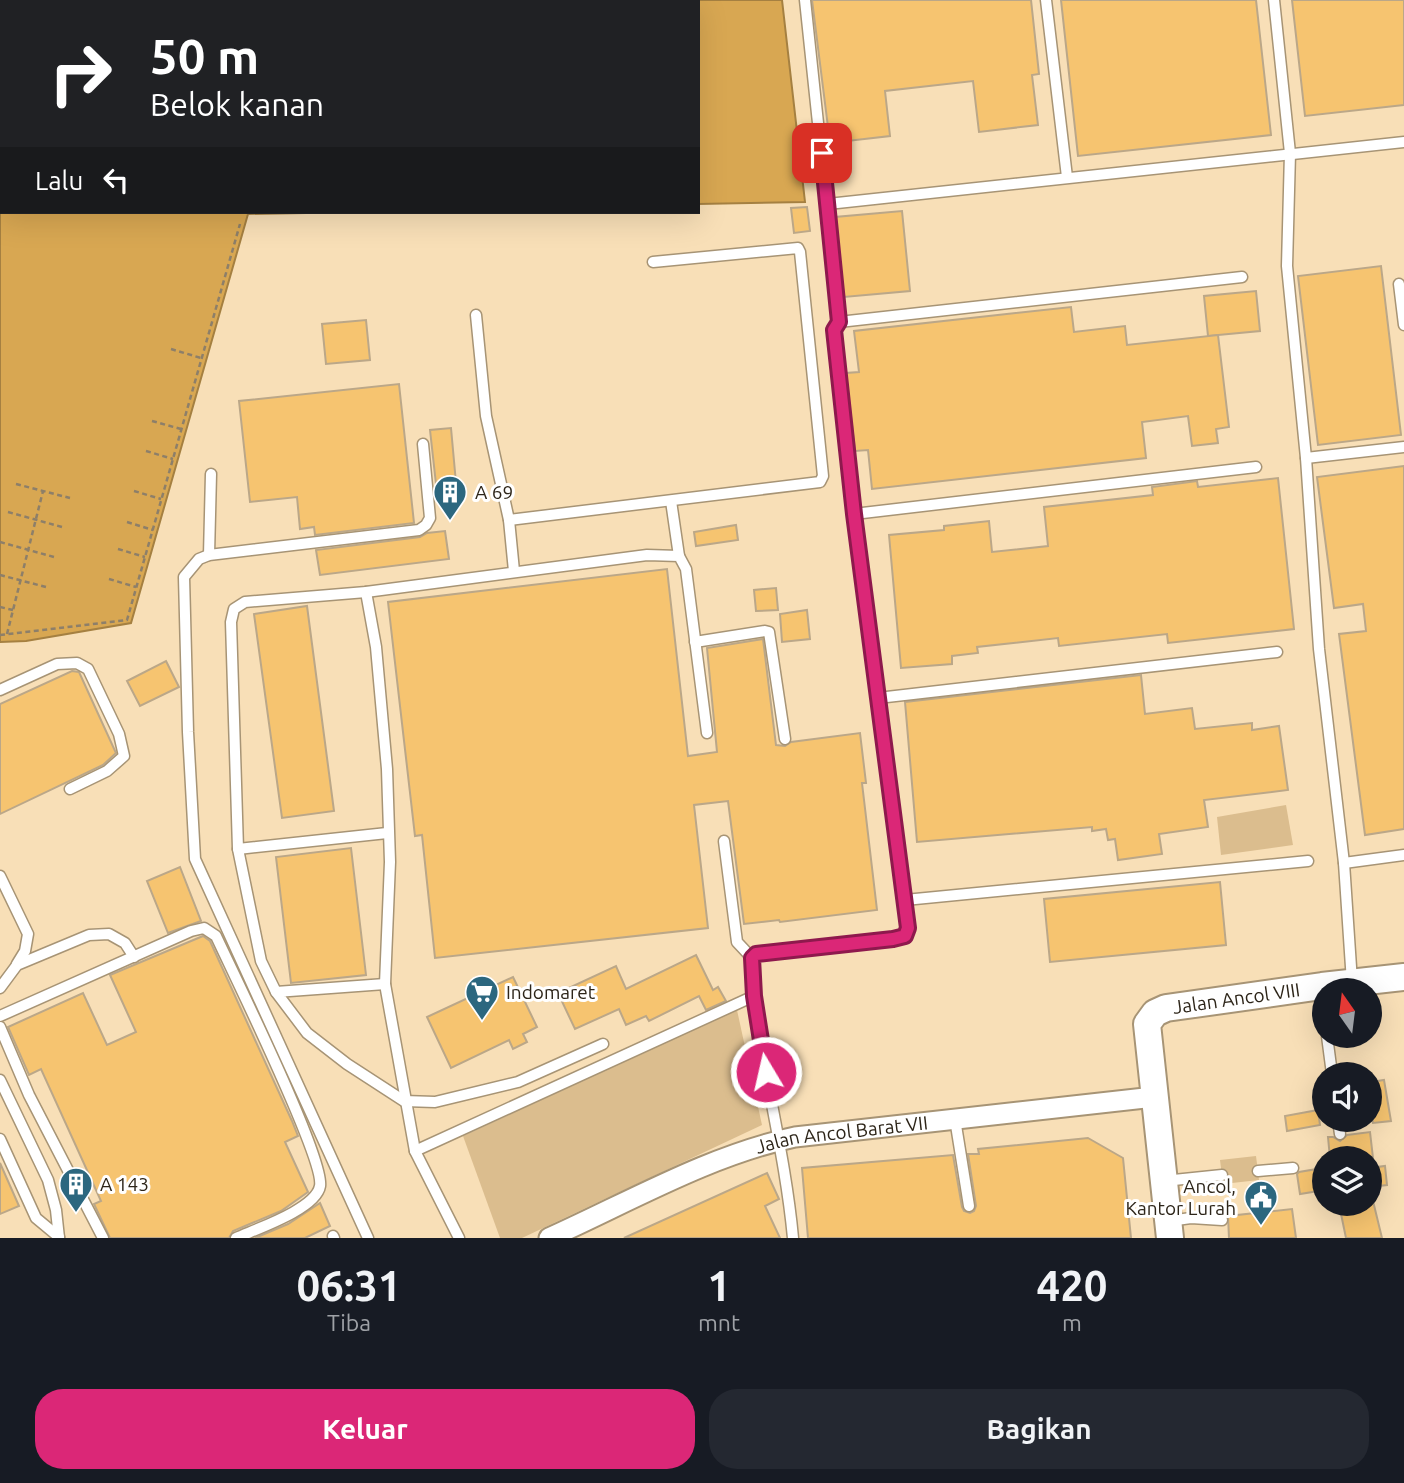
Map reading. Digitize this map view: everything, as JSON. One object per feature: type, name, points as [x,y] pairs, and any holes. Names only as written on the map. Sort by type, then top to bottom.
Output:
[{"type":"street","name":"Jalan Ancol VIII","points":[[1382,979],[1404,977]]},
{"type":"street","name":"Jalan Ancol VIII","points":[[1169,1229],[1147,1024],[1155,1013],[1166,1009],[1312,987]]},
{"type":"street","name":"Jalan Ancol Barat VII","points":[[549,1238],[736,1152],[777,1141],[1154,1097]]},
{"type":"lane","points":[[752,958],[756,954],[905,936],[908,928],[854,514],[834,330],[839,322],[828,204],[805,0]]},
{"type":"lane","points":[[1046,0],[1067,177]]},
{"type":"lane","points":[[1274,0],[1290,153],[1287,266],[1306,458],[1319,649],[1344,863],[1353,978]]},
{"type":"lane","points":[[828,204],[1404,142]]},
{"type":"lane","points":[[509,520],[820,482],[823,476],[798,248],[653,262]]},
{"type":"lane","points":[[839,322],[1242,276]]},
{"type":"lane","points":[[1399,284],[1404,325]]},
{"type":"lane","points":[[476,315],[486,416],[509,520],[514,571]]},
{"type":"lane","points":[[368,1238],[195,859],[184,577],[190,566],[209,555],[419,530],[430,518],[423,444]]},
{"type":"lane","points":[[1306,458],[1404,447]]},
{"type":"lane","points":[[854,514],[1256,467]]},
{"type":"lane","points":[[209,555],[211,474]]},
{"type":"lane","points":[[671,500],[679,556],[686,569],[707,733]]},
{"type":"lane","points":[[603,1044],[518,1082],[435,1102],[404,1101],[307,1033],[276,992],[261,961],[238,849],[231,622],[234,609],[245,602],[366,592],[646,555],[679,556]]},
{"type":"lane","points":[[366,592],[376,647],[387,769],[390,862],[385,984],[415,1151],[458,1238]]},
{"type":"lane","points":[[695,642],[769,632],[785,739]]},
{"type":"lane","points":[[878,698],[1277,652]]},
{"type":"lane","points":[[0,690],[57,664],[77,663],[88,669],[120,734],[124,756],[107,771],[70,789]]},
{"type":"lane","points":[[238,849],[387,833]]},
{"type":"lane","points":[[724,841],[737,942],[752,958],[754,996],[777,1141],[788,1191],[793,1238]]},
{"type":"lane","points":[[1344,863],[1404,855]]},
{"type":"lane","points":[[905,900],[1308,861]]},
{"type":"lane","points":[[0,876],[29,934],[25,951],[0,988]]},
{"type":"lane","points":[[0,1016],[191,930],[204,928],[216,936],[306,1134],[319,1172],[320,1188],[311,1201],[236,1238]]},
{"type":"lane","points":[[17,965],[89,935],[99,934],[109,934],[125,943],[134,957]]},
{"type":"lane","points":[[276,992],[385,984]]},
{"type":"lane","points":[[415,1151],[754,996]]},
{"type":"lane","points":[[0,1027],[29,1096],[103,1238]]},
{"type":"lane","points":[[0,1080],[48,1180],[56,1210],[59,1238]]},
{"type":"lane","points":[[955,1119],[970,1206]]},
{"type":"lane","points":[[0,1139],[36,1219],[59,1238]]},
{"type":"lane","points":[[1258,1171],[1293,1167]]},
{"type":"lane","points":[[1164,1181],[1222,1175]]},
{"type":"lane","points":[[1169,1229],[1191,1218],[1222,1220]]},
{"type":"path","points":[[0,635],[127,620],[240,224]]},
{"type":"path","points":[[172,349],[201,358]]},
{"type":"path","points":[[152,421],[181,429]]},
{"type":"path","points":[[146,451],[173,459]]},
{"type":"path","points":[[16,484],[70,498]]},
{"type":"path","points":[[6,635],[43,491]]},
{"type":"path","points":[[134,491],[162,499]]},
{"type":"path","points":[[8,512],[62,527]]},
{"type":"path","points":[[127,522],[153,530]]},
{"type":"path","points":[[0,542],[54,557]]},
{"type":"path","points":[[118,549],[145,557]]},
{"type":"path","points":[[0,575],[46,587]]},
{"type":"path","points":[[109,579],[136,587]]},
{"type":"path","points":[[0,607],[13,610]]},
{"type":"shaded area","points":[[700,0],[782,0],[805,202],[700,204]]},
{"type":"shaded area","points":[[782,0],[1404,0],[1404,1238],[0,1238],[0,642],[26,641],[131,623],[248,214],[700,214],[700,204],[804,202]]},
{"type":"shaded area","points":[[0,214],[248,214],[131,623],[26,641],[0,642]]},
{"type":"shaded area","points":[[1286,805],[1293,845],[1221,855],[1217,817]]},
{"type":"shaded area","points":[[737,1010],[762,1125],[522,1238],[500,1238],[463,1136]]},
{"type":"shaded area","points":[[1256,1156],[1259,1180],[1223,1184],[1220,1160]]},
{"type":"building","points":[[812,0],[1031,0],[1039,74],[1032,75],[1038,125],[979,132],[973,81],[885,91],[890,136],[830,143]]},
{"type":"building","points":[[1061,0],[1256,0],[1271,135],[1078,156]]},
{"type":"building","points":[[1292,0],[1404,0],[1404,105],[1305,116]]},
{"type":"building","points":[[807,207],[810,231],[794,233],[791,208]]},
{"type":"building","points":[[902,211],[910,291],[844,297],[835,217]]},
{"type":"building","points":[[1381,266],[1401,435],[1318,445],[1298,276]]},
{"type":"building","points":[[1256,291],[1260,331],[1208,336],[1204,296]]},
{"type":"building","points":[[1071,307],[1074,332],[1125,326],[1127,345],[1218,335],[1229,427],[1216,429],[1218,443],[1192,446],[1188,416],[1142,422],[1146,458],[872,489],[868,450],[855,451],[846,373],[859,372],[854,331]]},
{"type":"building","points":[[366,320],[370,360],[326,364],[322,324]]},
{"type":"building","points":[[399,384],[414,523],[315,535],[314,527],[300,529],[297,497],[250,502],[239,401]]},
{"type":"building","points":[[451,428],[458,505],[444,507],[441,483],[436,484],[430,430]]},
{"type":"building","points":[[1404,466],[1404,829],[1365,835],[1339,634],[1366,631],[1363,604],[1334,608],[1317,477]]},
{"type":"building","points":[[1278,478],[1294,629],[1168,643],[1167,634],[1059,646],[1058,638],[977,647],[978,653],[952,656],[952,664],[901,668],[889,535],[944,530],[944,526],[989,521],[992,552],[1048,546],[1044,507],[1153,495],[1152,487],[1197,481],[1198,487]]},
{"type":"building","points":[[736,525],[738,540],[696,546],[694,532]]},
{"type":"building","points":[[445,531],[449,559],[320,575],[316,550],[420,537],[427,533]]},
{"type":"building","points":[[667,569],[688,756],[717,752],[707,648],[763,639],[776,745],[785,746],[791,742],[860,733],[866,783],[862,783],[877,910],[744,924],[728,801],[694,805],[708,928],[435,958],[422,835],[415,836],[388,602]]},
{"type":"building","points":[[776,588],[778,610],[756,611],[754,590]]},
{"type":"building","points":[[307,606],[334,811],[282,818],[254,614]]},
{"type":"building","points":[[807,610],[810,639],[782,642],[780,614]]},
{"type":"building","points":[[166,661],[179,687],[140,706],[127,681]]},
{"type":"building","points":[[72,671],[79,672],[116,753],[103,765],[0,814],[0,704]]},
{"type":"building","points":[[1141,675],[1145,714],[1192,708],[1195,729],[1252,723],[1252,730],[1279,726],[1288,790],[1204,800],[1208,827],[1159,834],[1162,854],[1118,860],[1115,839],[1108,840],[1106,829],[1092,831],[1092,827],[917,842],[905,702]]},
{"type":"building","points":[[351,848],[366,975],[291,983],[276,857]]},
{"type":"building","points":[[180,867],[201,921],[168,933],[147,881]]},
{"type":"building","points":[[1220,882],[1226,945],[1050,962],[1044,899]]},
{"type":"building","points":[[203,936],[210,941],[292,1121],[298,1136],[285,1142],[308,1192],[281,1211],[233,1231],[229,1238],[110,1238],[94,1204],[101,1201],[41,1069],[29,1075],[8,1027],[83,993],[107,1045],[136,1032],[110,975]]},
{"type":"building","points":[[696,955],[713,990],[718,987],[726,1001],[706,1010],[699,996],[649,1021],[646,1016],[626,1025],[619,1009],[575,1029],[558,993],[616,966],[626,989]]},
{"type":"building","name":"Indomaret","points":[[513,977],[537,1027],[523,1034],[527,1042],[513,1049],[509,1040],[451,1068],[427,1017]]},
{"type":"building","points":[[1382,1080],[1391,1121],[1382,1122]]},
{"type":"building","points":[[1312,1111],[1312,1126],[1287,1131],[1285,1116]]},
{"type":"building","points":[[1370,1132],[1372,1146],[1329,1146],[1328,1137],[1340,1141],[1347,1135]]},
{"type":"building","points":[[1088,1138],[1123,1158],[1131,1238],[808,1238],[802,1168],[953,1155],[962,1207],[970,1213],[976,1206],[968,1154],[979,1154],[978,1149]]},
{"type":"building","points":[[0,1163],[19,1206],[0,1214]]},
{"type":"building","points":[[1382,1166],[1385,1166],[1387,1185],[1382,1186]]},
{"type":"building","points":[[1312,1170],[1312,1192],[1300,1194],[1299,1172]]},
{"type":"building","points":[[767,1173],[779,1199],[765,1206],[780,1238],[624,1238]]},
{"type":"building","points":[[320,1203],[330,1226],[305,1238],[255,1238],[288,1224]]},
{"type":"building","name":"Ancol, Kantor Lurah","points":[[1292,1209],[1296,1238],[1229,1238],[1228,1216]]},
{"type":"building","points":[[1341,1216],[1377,1216],[1382,1238],[1346,1238]]},
{"type":"place","name":"A 69","points":[[450,522]]},
{"type":"place","name":"Indomaret","points":[[482,1022]]},
{"type":"place","name":"A 143","points":[[76,1214]]},
{"type":"place","name":"Ancol, Kantor Lurah","points":[[1261,1227]]},
{"type":"route","points":[[766,1072],[752,958],[756,954],[893,939],[905,936],[908,928],[851,488],[834,330],[839,322],[822,153]]}]
